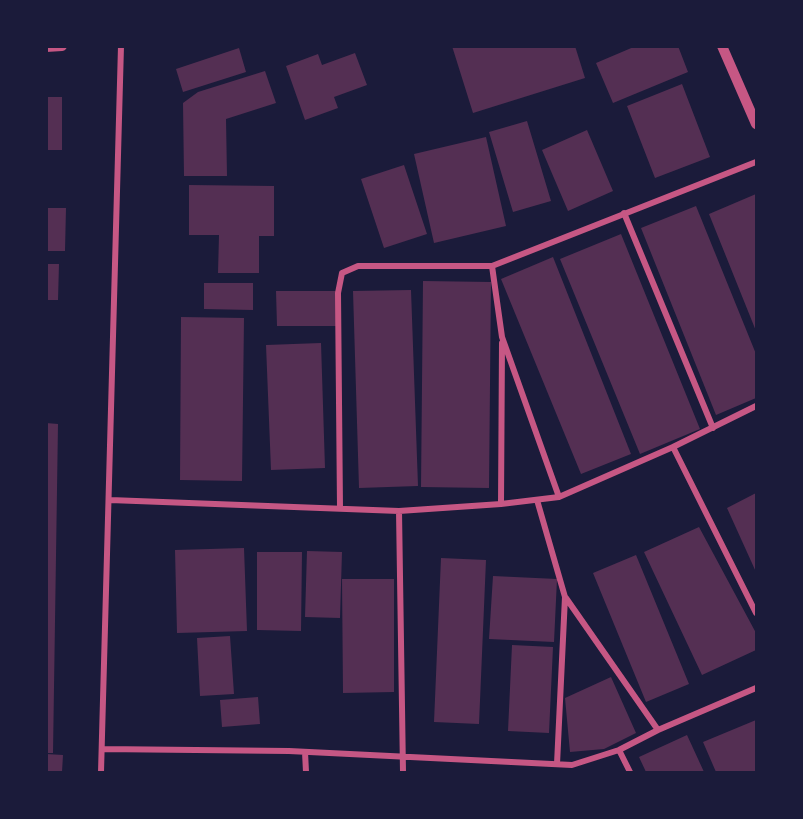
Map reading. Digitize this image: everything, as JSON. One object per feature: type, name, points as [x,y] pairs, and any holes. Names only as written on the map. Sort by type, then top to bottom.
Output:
[{"type":"street","points":[[101,772],[122,46]]},
{"type":"street","points":[[722,46],[756,124]]},
{"type":"street","points":[[46,47],[60,47]]},
{"type":"street","points":[[340,508],[339,293],[342,273],[358,266],[492,266],[756,162]]},
{"type":"street","points":[[624,213],[713,428]]},
{"type":"street","points":[[492,266],[502,337],[501,504]]},
{"type":"street","points":[[502,337],[559,497]]},
{"type":"street","points":[[110,500],[399,511],[501,504],[559,497],[673,447],[756,406]]},
{"type":"street","points":[[673,447],[756,613]]},
{"type":"street","points":[[537,500],[566,597],[658,730]]},
{"type":"street","points":[[399,511],[403,772]]},
{"type":"street","points":[[557,764],[566,597]]},
{"type":"street","points":[[102,749],[306,752],[557,764],[572,769],[756,689]]},
{"type":"street","points":[[619,750],[630,772]]},
{"type":"street","points":[[306,752],[306,772]]},
{"type":"building","points":[[452,46],[575,46],[585,78],[473,113]]},
{"type":"building","points":[[636,46],[678,46],[688,72],[613,103],[596,63]]},
{"type":"building","points":[[239,48],[246,72],[183,92],[176,69]]},
{"type":"building","points":[[355,53],[367,85],[334,97],[338,108],[305,120],[286,66],[318,54],[322,65]]},
{"type":"building","points":[[265,71],[276,103],[226,119],[227,176],[184,176],[183,103],[198,92]]},
{"type":"building","points":[[682,84],[710,157],[655,178],[627,106]]},
{"type":"building","points":[[46,97],[62,97],[62,150],[46,150]]},
{"type":"building","points":[[527,121],[551,201],[513,212],[489,132]]},
{"type":"building","points":[[587,130],[613,191],[568,211],[542,150]]},
{"type":"building","points":[[486,137],[506,226],[434,243],[414,154]]},
{"type":"building","points":[[404,165],[427,234],[384,248],[361,179]]},
{"type":"building","points":[[189,185],[274,186],[274,236],[259,236],[259,273],[218,273],[219,235],[189,235]]},
{"type":"building","points":[[756,194],[756,331],[709,214]]},
{"type":"building","points":[[696,206],[756,354],[756,398],[716,415],[641,228]]},
{"type":"building","points":[[46,208],[66,208],[65,251],[46,251]]},
{"type":"building","points":[[621,234],[700,429],[640,454],[560,259]]},
{"type":"building","points":[[553,257],[631,454],[581,474],[501,279]]},
{"type":"building","points":[[46,264],[59,264],[58,300],[46,300]]},
{"type":"building","points":[[423,281],[491,282],[489,488],[421,487]]},
{"type":"building","points":[[204,283],[253,283],[253,310],[204,309]]},
{"type":"building","points":[[411,290],[418,486],[359,488],[353,291]]},
{"type":"building","points":[[276,291],[338,291],[338,326],[277,326]]},
{"type":"building","points":[[181,317],[244,318],[242,481],[180,480]]},
{"type":"building","points":[[321,343],[325,468],[271,470],[266,345]]},
{"type":"building","points":[[46,423],[58,424],[53,753],[46,753]]},
{"type":"building","points":[[756,493],[756,572],[727,508]]},
{"type":"building","points":[[699,527],[756,633],[756,650],[702,675],[644,552]]},
{"type":"building","points":[[244,548],[247,631],[177,633],[175,550]]},
{"type":"building","points":[[307,551],[342,552],[340,618],[305,617]]},
{"type":"building","points":[[257,552],[302,552],[301,631],[257,630]]},
{"type":"building","points":[[636,555],[689,684],[646,702],[593,573]]},
{"type":"building","points":[[441,558],[486,560],[479,724],[434,722]]},
{"type":"building","points":[[493,576],[557,579],[554,642],[489,639]]},
{"type":"building","points":[[342,579],[394,579],[394,692],[343,693]]},
{"type":"building","points":[[230,636],[234,694],[200,696],[197,638]]},
{"type":"building","points":[[512,645],[553,647],[549,733],[508,731]]},
{"type":"building","points":[[611,677],[636,733],[604,749],[570,752],[565,698]]},
{"type":"building","points":[[258,697],[260,724],[222,727],[220,700]]},
{"type":"building","points":[[756,720],[756,772],[716,772],[703,742]]},
{"type":"building","points":[[687,735],[704,772],[646,772],[639,757]]},
{"type":"building","points":[[46,754],[63,755],[62,772],[46,772]]}]
